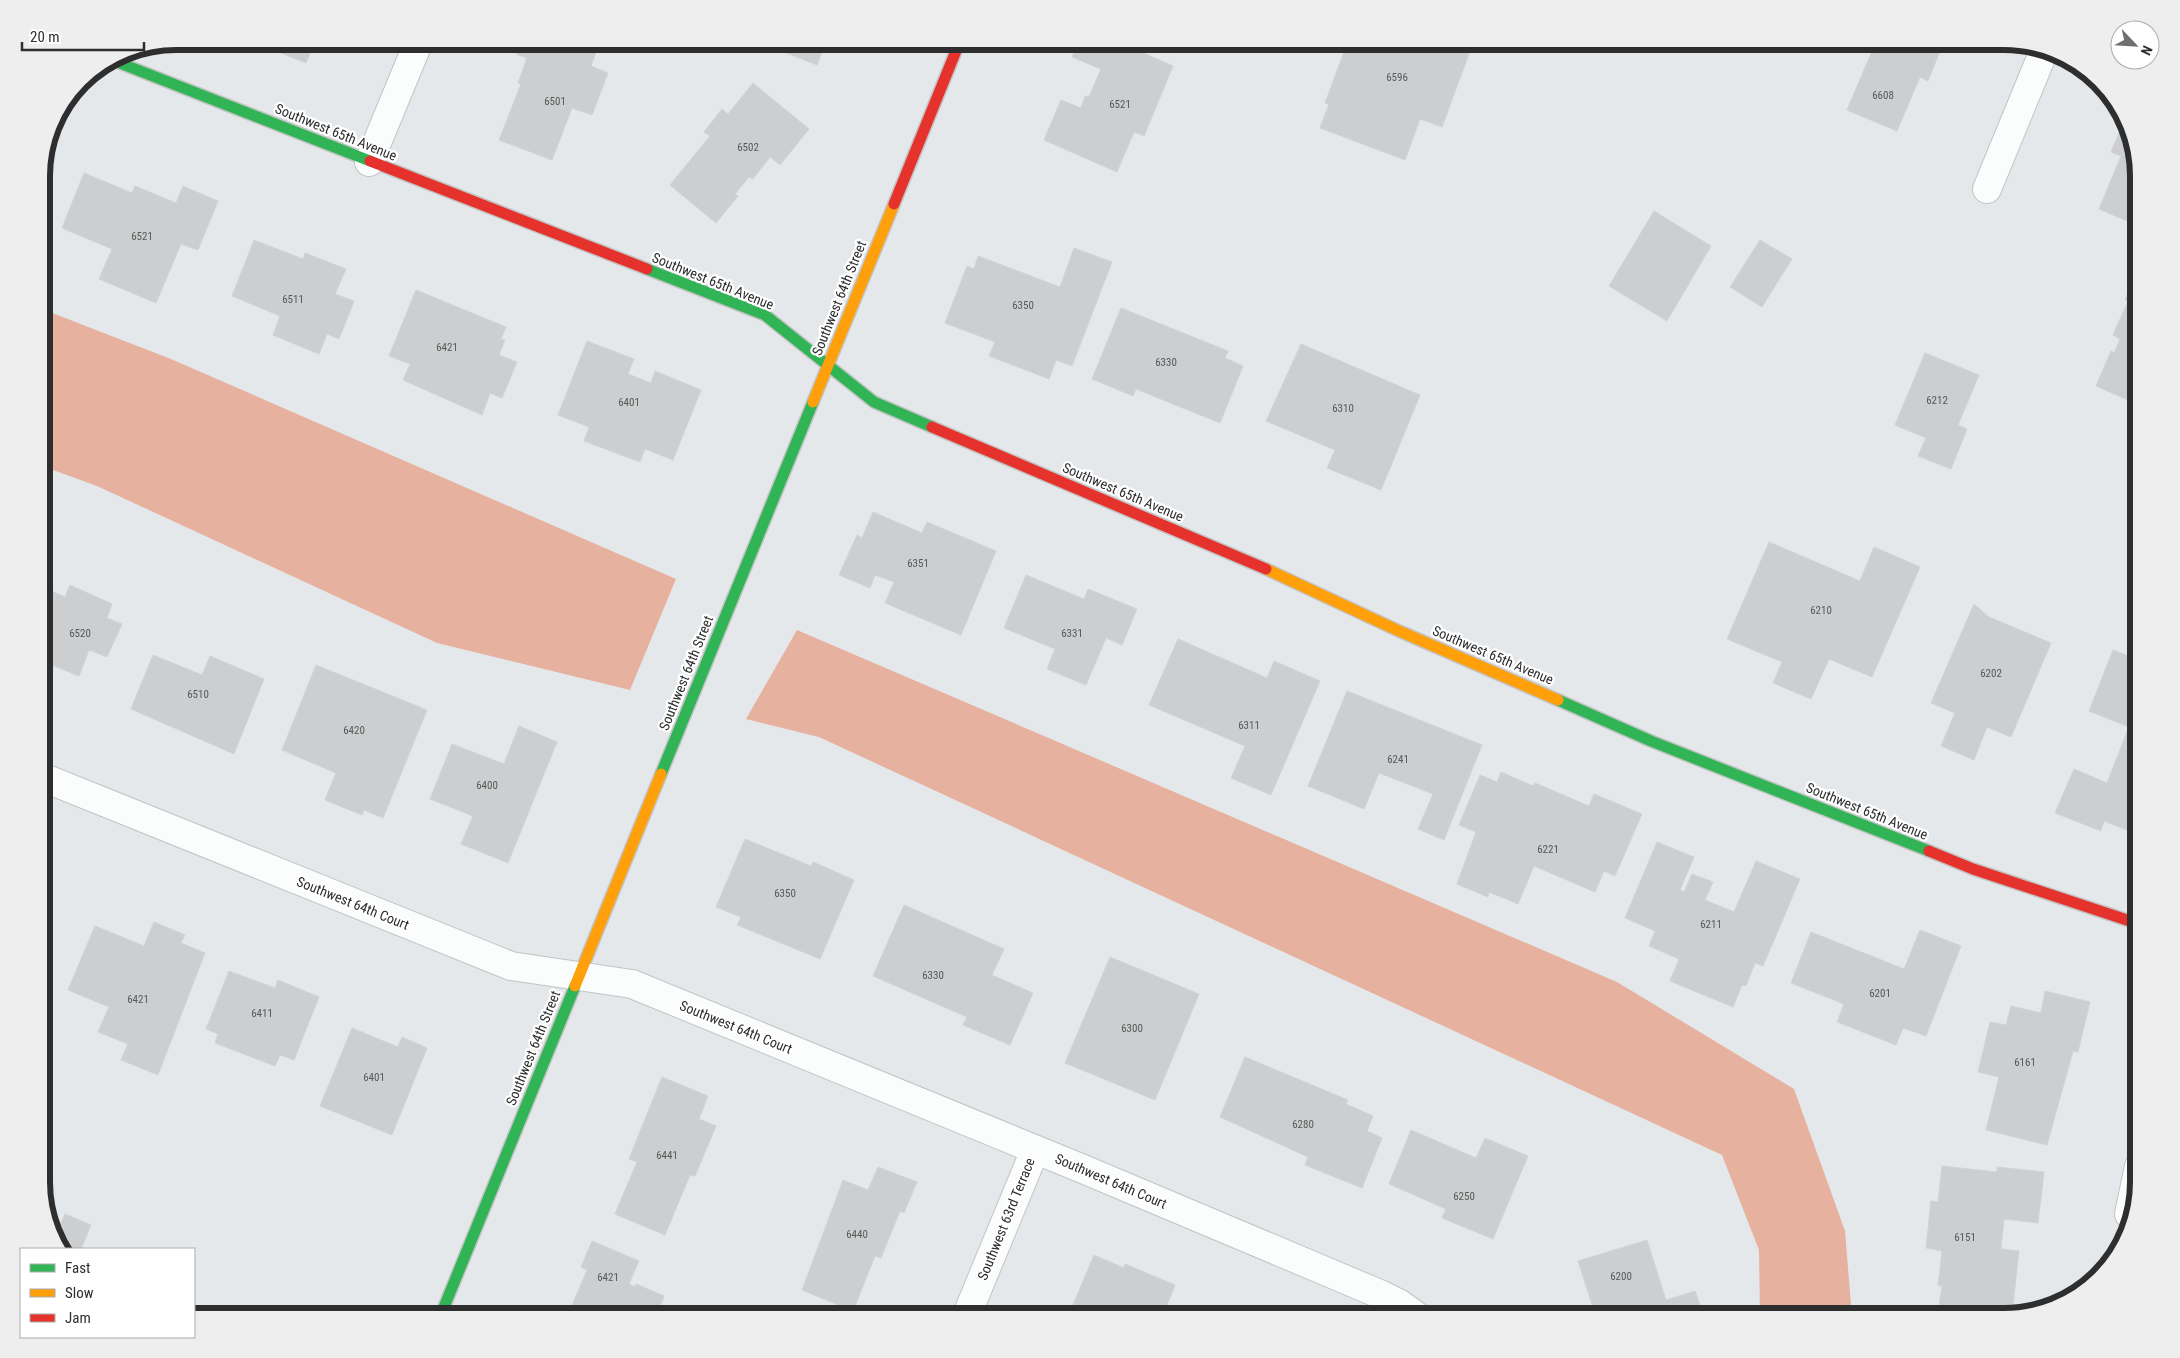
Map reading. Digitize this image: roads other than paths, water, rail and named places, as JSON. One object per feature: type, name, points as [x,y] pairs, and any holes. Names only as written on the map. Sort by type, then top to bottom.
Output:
[{"type":"street","points":[[369,162],[415,50]]},
{"type":"street","name":"Southwest 64th Street","points":[[444,1308],[956,50]]},
{"type":"street","points":[[1987,189],[2042,56]]},
{"type":"street","name":"Southwest 65th Avenue","points":[[121,63],[765,315],[874,402],[1285,577],[1399,631],[1650,740],[1965,866],[2130,921]]},
{"type":"street","name":"Southwest 64th Court","points":[[50,780],[510,966],[632,984],[1382,1295],[1406,1308]]},
{"type":"street","name":"Southwest 63rd Terrace","points":[[970,1308],[1035,1150]]}]
